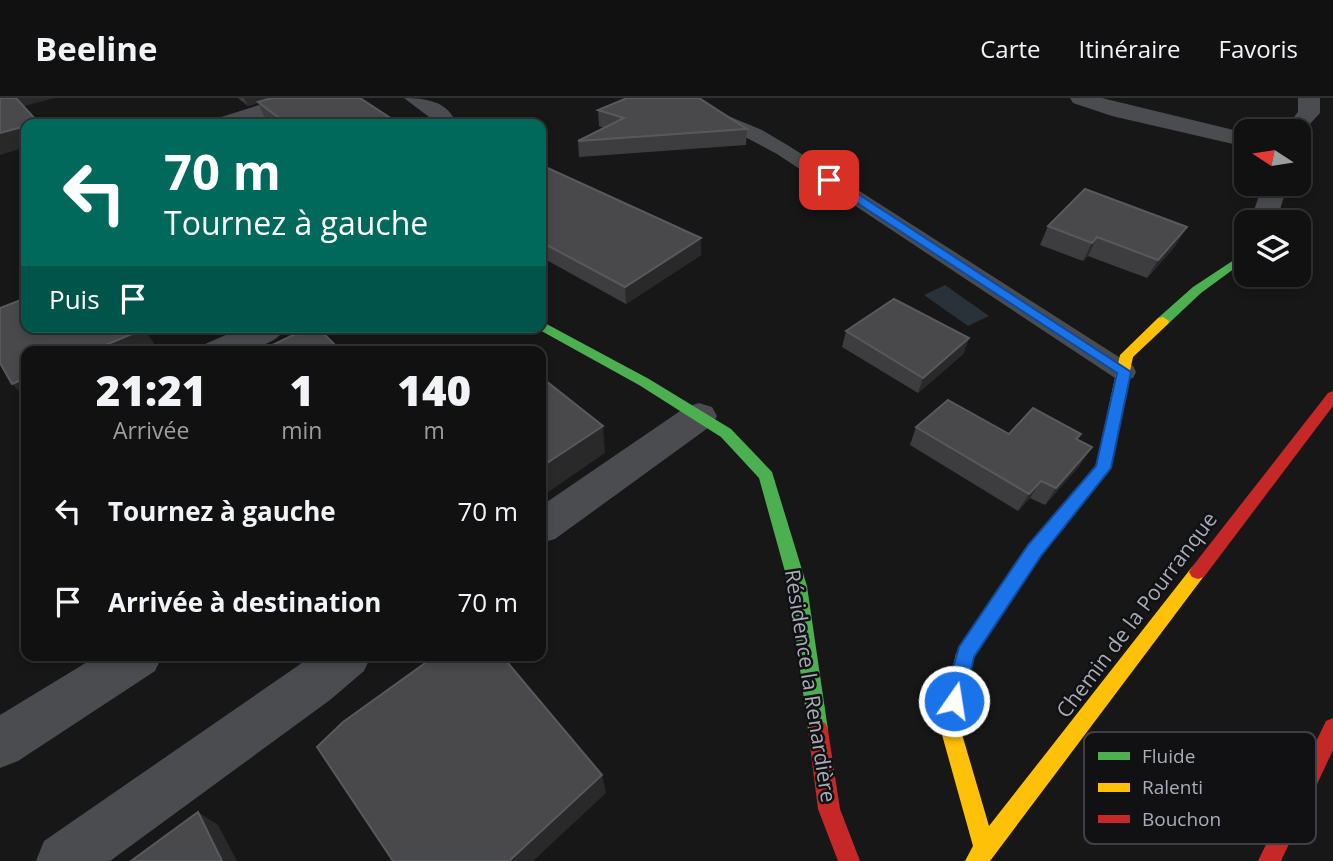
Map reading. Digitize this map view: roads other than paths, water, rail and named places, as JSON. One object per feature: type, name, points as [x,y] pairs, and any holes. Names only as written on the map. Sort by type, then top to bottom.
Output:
[{"type":"street","points":[[238,119],[303,98]]},
{"type":"street","points":[[415,98],[444,119]]},
{"type":"street","points":[[1081,98],[1120,111],[1234,137]]},
{"type":"street","points":[[1304,119],[1309,113],[1309,98]]},
{"type":"street","points":[[981,855],[949,724],[965,654],[1034,551],[1103,468],[1127,355],[1198,290],[1234,264]]},
{"type":"street","name":"Résidence la Renardière","points":[[546,328],[726,433],[766,476],[798,586],[830,809],[849,861]]},
{"type":"street","points":[[230,346],[258,333]]},
{"type":"street","name":"Chemin de la Pourranque","points":[[981,855],[1333,396]]},
{"type":"street","points":[[546,523],[699,416]]},
{"type":"street","points":[[0,743],[130,661]]},
{"type":"street","points":[[64,861],[342,661]]},
{"type":"street","points":[[1316,763],[1333,728]]},
{"type":"street","points":[[1269,861],[1277,844]]},
{"type":"lane","points":[[721,118],[783,150],[1124,372]]}]
